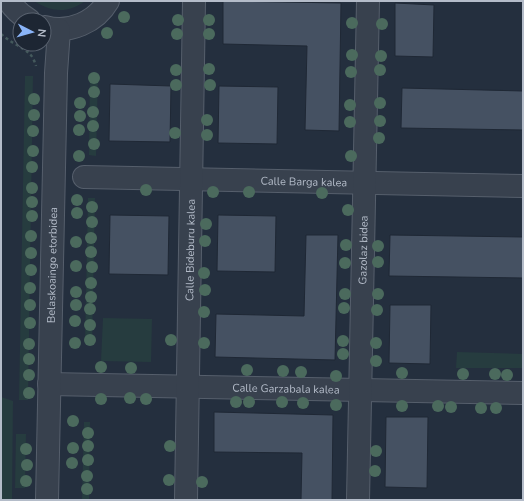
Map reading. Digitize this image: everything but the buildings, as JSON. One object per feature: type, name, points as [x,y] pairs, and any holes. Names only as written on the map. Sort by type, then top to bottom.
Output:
[{"type":"street","points":[[9,1],[18,12]]},
{"type":"street","points":[[52,28],[77,26],[86,22],[93,18],[108,1]]},
{"type":"street","name":"Calle Bideburu kalea","points":[[186,500],[194,1]]},
{"type":"street","name":"Gazolaz bidea","points":[[358,500],[368,1]]},
{"type":"street","name":"Belaskoaingo etorbidea","points":[[47,500],[56,73],[52,37]]},
{"type":"street","name":"Calle Barga kalea","points":[[84,177],[523,186]]},
{"type":"street","name":"Calle Garzabala kalea","points":[[49,384],[523,393]]},
{"type":"green space","points":[[34,1],[85,1],[72,8],[60,10],[40,5]]},
{"type":"green space","points":[[90,74],[98,75],[96,156],[89,155]]},
{"type":"green space","points":[[25,76],[33,76],[28,400],[19,400]]},
{"type":"green space","points":[[88,198],[95,198],[92,345],[85,344]]},
{"type":"green space","points":[[103,318],[152,319],[151,362],[101,361]]},
{"type":"green space","points":[[457,352],[523,354],[523,368],[456,368]]},
{"type":"green space","points":[[1,397],[13,401],[12,500],[1,500]]},
{"type":"green space","points":[[84,422],[90,422],[89,500],[82,500]]},
{"type":"green space","points":[[16,434],[26,434],[25,488],[15,488]]}]
